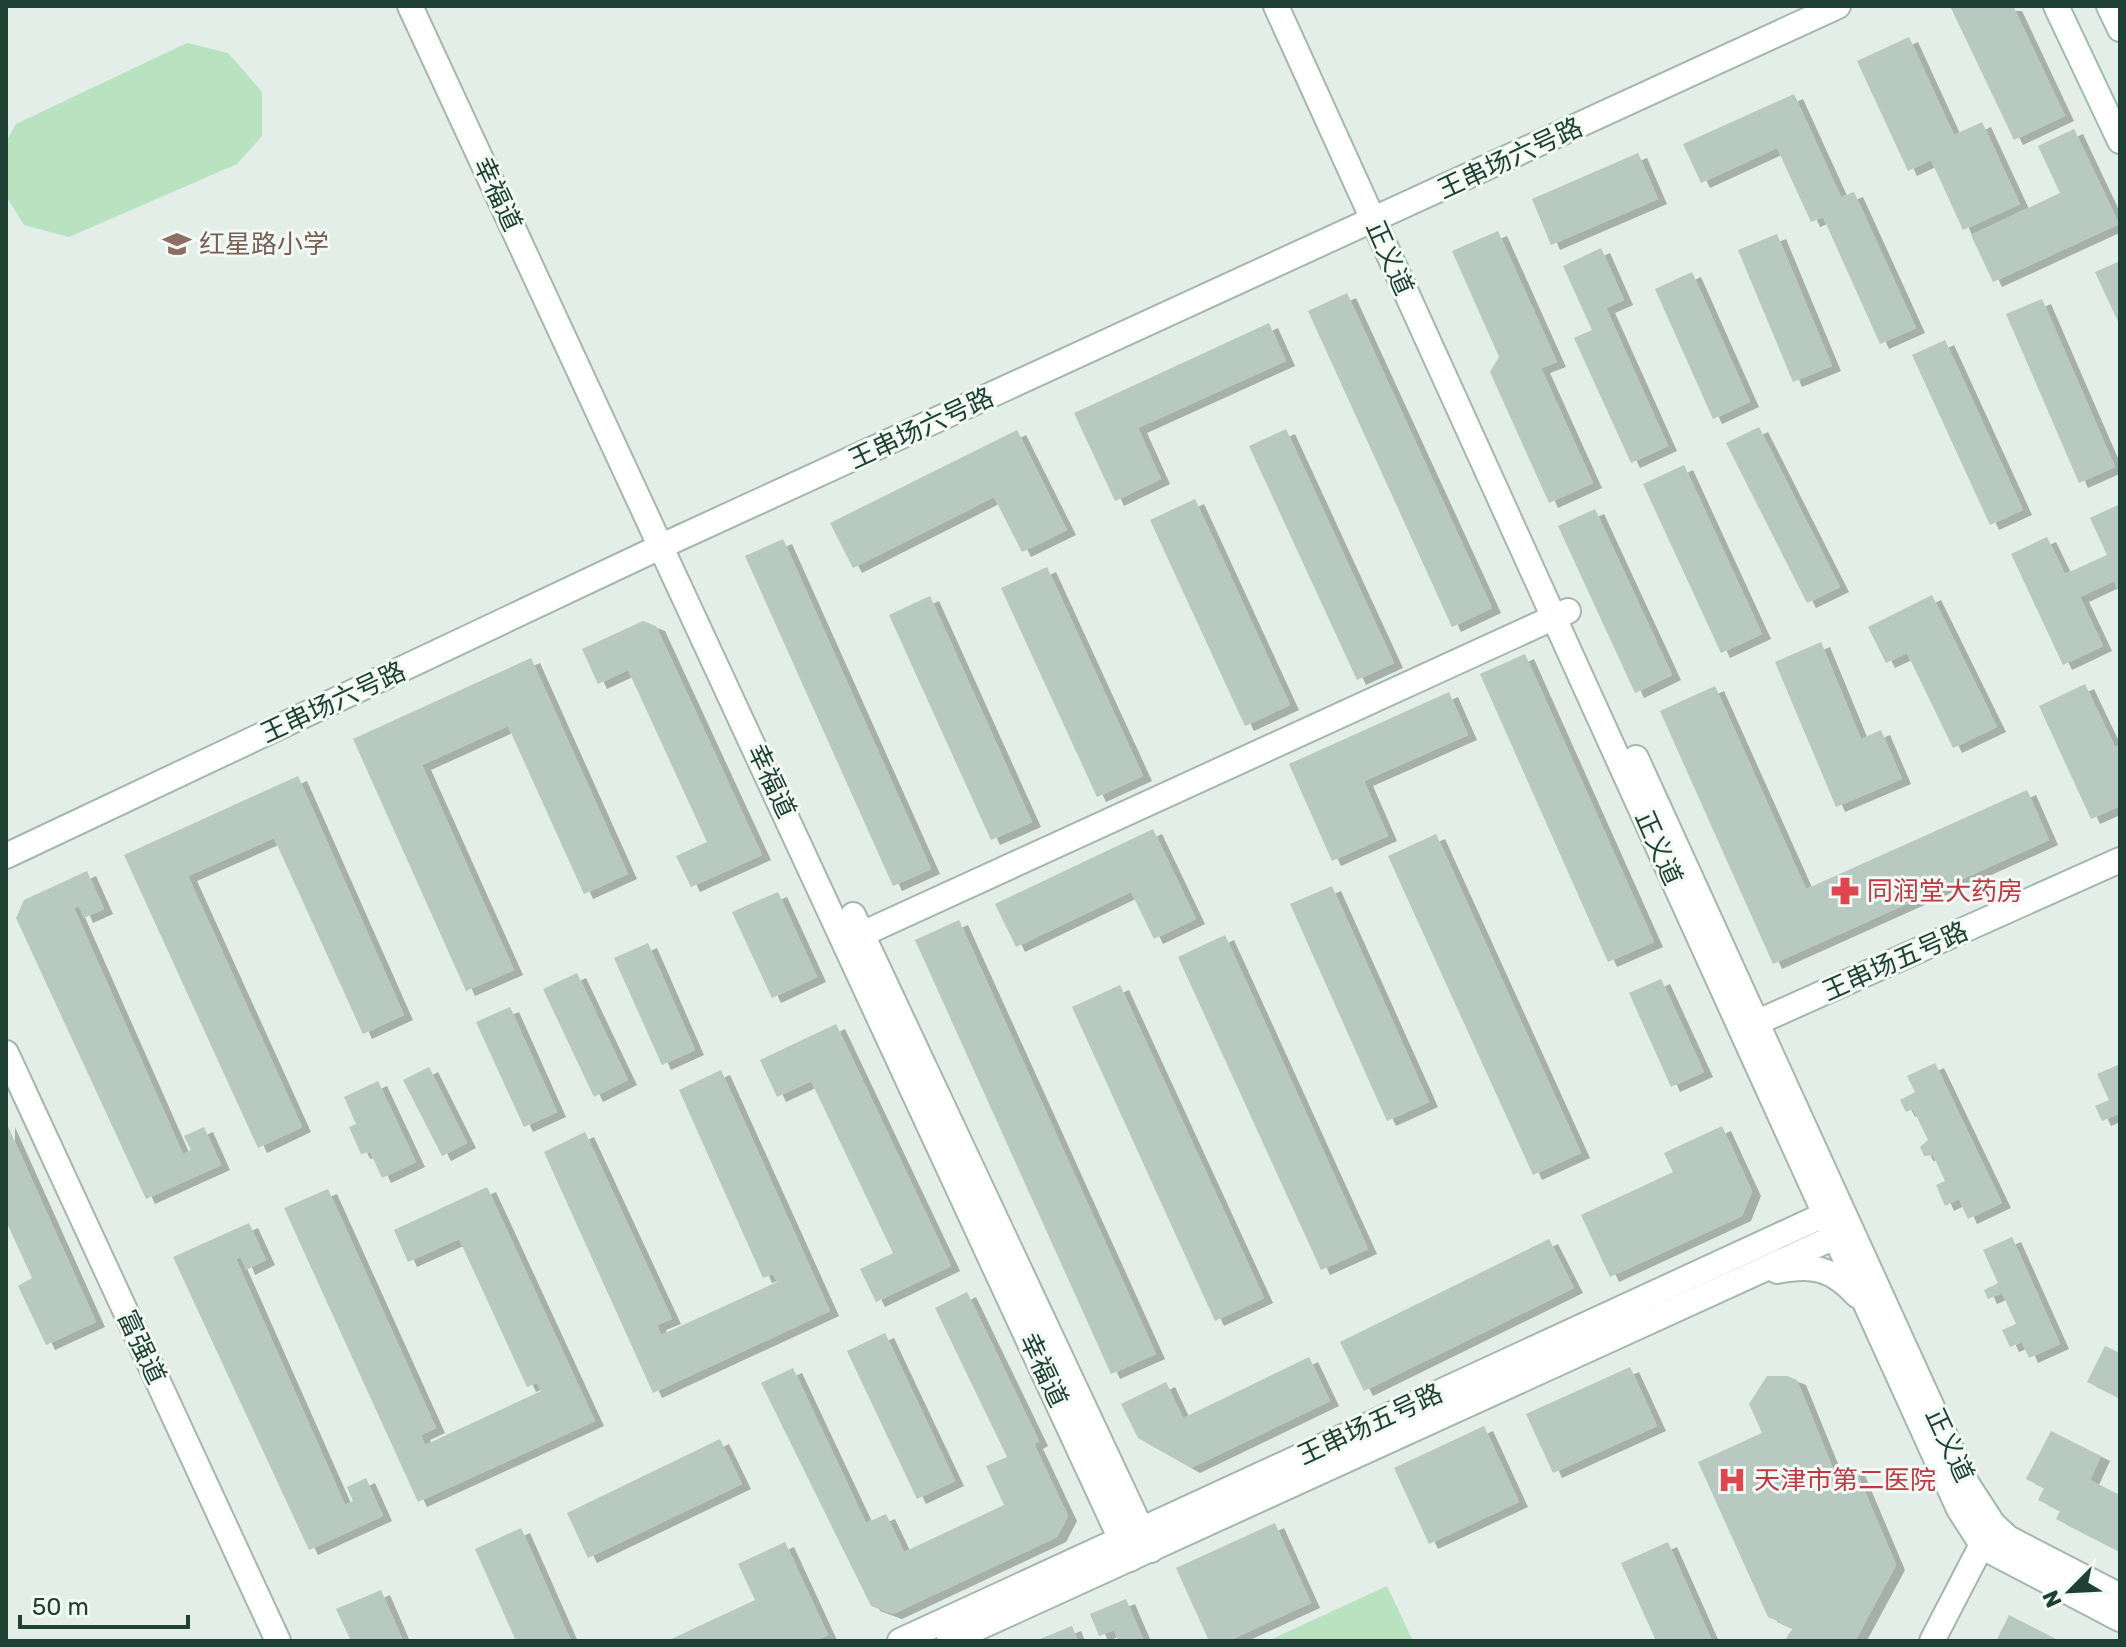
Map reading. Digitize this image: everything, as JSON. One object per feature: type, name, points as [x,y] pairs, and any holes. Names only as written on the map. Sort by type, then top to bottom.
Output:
[{"type":"street","name":"幸福道","points":[[410,6],[670,543]]},
{"type":"street","name":"幸福道","points":[[428,6],[670,543],[1136,1544]]},
{"type":"street","name":"正义道","points":[[1276,6],[1381,218]]},
{"type":"street","name":"正义道","points":[[1293,6],[1381,218],[1833,1210],[1959,1509],[1987,1534],[2120,1619]]},
{"type":"street","name":"王串场六号路","points":[[6,856],[670,543],[1838,6]]},
{"type":"street","points":[[2056,6],[2120,141]]},
{"type":"street","points":[[2109,6],[2120,29]]},
{"type":"street","name":"正义道","points":[[1561,614],[1758,1022],[1833,1210]]},
{"type":"street","points":[[854,938],[1561,614]]},
{"type":"street","name":"王串场五号路","points":[[1758,1022],[2120,860]]},
{"type":"street","name":"富强道","points":[[6,1053],[278,1641]]},
{"type":"street","name":"王串场五号路","points":[[949,1641],[1136,1544],[1833,1210]]},
{"type":"street","name":"王串场五号路","points":[[900,1641],[1136,1544],[1843,1233]]},
{"type":"street","points":[[1764,1264],[1824,1268],[1874,1301]]},
{"type":"street","name":"正义道","points":[[1987,1534],[2025,1548],[2120,1596]]},
{"type":"street","points":[[1932,1641],[1987,1534]]},
{"type":"green space","points":[[187,43],[228,53],[262,92],[262,136],[237,164],[69,237],[24,225],[6,196],[6,142],[16,124]]},
{"type":"green space","points":[[1387,1586],[1413,1641],[1268,1641]]},
{"type":"building","points":[[1950,6],[2013,6],[2065,116],[2014,140]]},
{"type":"building","points":[[1909,37],[1954,135],[1982,122],[2020,204],[1963,230],[1931,160],[1908,171],[1857,61]]},
{"type":"building","points":[[1794,94],[1841,197],[1854,192],[1916,328],[1880,344],[1823,217],[1811,222],[1777,148],[1701,183],[1683,144]]},
{"type":"building","points":[[2074,129],[2119,224],[1993,282],[1971,235],[2060,193],[2038,146]]},
{"type":"building","points":[[1638,153],[1658,199],[1551,245],[1532,199]]},
{"type":"building","points":[[1498,231],[1557,362],[1541,368],[1593,483],[1549,503],[1490,372],[1499,357],[1452,251]]},
{"type":"building","points":[[1777,234],[1832,366],[1793,382],[1738,250]]},
{"type":"building","points":[[1601,248],[1624,300],[1606,308],[1668,446],[1631,463],[1574,338],[1592,330],[1563,266]]},
{"type":"building","points":[[2120,261],[2120,326],[2095,272]]},
{"type":"building","points":[[1692,272],[1750,402],[1713,419],[1655,289]]},
{"type":"building","points":[[1347,293],[1492,608],[1452,627],[1308,311]]},
{"type":"building","points":[[2042,299],[2115,467],[2079,483],[2006,314]]},
{"type":"building","points":[[1269,323],[1286,361],[1138,428],[1161,479],[1115,501],[1074,413]]},
{"type":"building","points":[[1945,340],[2023,510],[1990,525],[1912,355]]},
{"type":"building","points":[[1759,427],[1840,587],[1807,603],[1726,443]]},
{"type":"building","points":[[1286,429],[1394,663],[1357,680],[1249,446]]},
{"type":"building","points":[[1017,430],[1067,530],[1022,552],[994,497],[853,568],[830,523]]},
{"type":"building","points":[[1684,465],[1762,634],[1721,653],[1643,484]]},
{"type":"building","points":[[1195,499],[1290,705],[1245,726],[1150,520]]},
{"type":"building","points":[[2120,504],[2120,595],[2114,581],[2080,597],[2103,646],[2063,665],[2011,554],[2047,537],[2065,574],[2107,555],[2090,518]]},
{"type":"building","points":[[1595,509],[1672,675],[1635,693],[1558,526]]},
{"type":"building","points":[[783,539],[931,869],[893,886],[745,556]]},
{"type":"building","points":[[1047,567],[1143,776],[1097,797],[1001,588]]},
{"type":"building","points":[[1932,595],[1997,727],[1953,748],[1907,653],[1886,663],[1868,627]]},
{"type":"building","points":[[930,596],[1032,822],[991,840],[889,615]]},
{"type":"building","points":[[643,621],[656,626],[762,855],[691,887],[676,856],[707,842],[628,670],[598,684],[582,649]]},
{"type":"building","points":[[1821,642],[1861,739],[1881,730],[1902,779],[1836,807],[1775,662]]},
{"type":"building","points":[[1525,654],[1654,942],[1608,962],[1480,674]]},
{"type":"building","points":[[531,658],[628,874],[584,894],[508,726],[422,765],[514,970],[466,991],[353,739]]},
{"type":"building","points":[[2085,684],[2115,747],[2120,745],[2120,806],[2091,819],[2039,706]]},
{"type":"building","points":[[1715,686],[1806,889],[2027,790],[2049,840],[1773,964],[1660,711]]},
{"type":"building","points":[[1449,692],[1468,735],[1364,781],[1388,836],[1332,861],[1289,764]]},
{"type":"building","points":[[298,776],[404,1015],[363,1034],[274,838],[188,876],[302,1127],[258,1148],[124,855]]},
{"type":"building","points":[[1153,829],[1196,919],[1154,939],[1131,892],[1016,947],[995,904]]},
{"type":"building","points":[[1436,834],[1581,1153],[1533,1175],[1388,856]]},
{"type":"building","points":[[87,871],[104,909],[84,918],[79,906],[74,908],[183,1154],[191,1150],[184,1136],[204,1127],[221,1165],[146,1199],[16,918],[24,900]]},
{"type":"building","points":[[1332,886],[1429,1102],[1387,1121],[1290,904]]},
{"type":"building","points":[[778,892],[817,977],[772,998],[732,912]]},
{"type":"building","points":[[959,920],[1156,1354],[1111,1374],[915,940]]},
{"type":"building","points":[[1225,935],[1368,1249],[1321,1270],[1178,957]]},
{"type":"building","points":[[648,943],[695,1050],[662,1065],[614,958]]},
{"type":"building","points":[[577,973],[628,1080],[594,1097],[543,989]]},
{"type":"building","points":[[1661,979],[1704,1072],[1671,1087],[1629,993]]},
{"type":"building","points":[[1120,985],[1264,1298],[1215,1321],[1072,1007]]},
{"type":"building","points":[[510,1007],[557,1112],[524,1127],[476,1022]]},
{"type":"building","points":[[836,1024],[951,1266],[876,1302],[860,1269],[893,1253],[811,1081],[777,1097],[760,1060]]},
{"type":"building","points":[[1935,1063],[2002,1203],[1968,1219],[1959,1199],[1945,1206],[1936,1185],[1945,1181],[1933,1155],[1924,1156],[1920,1147],[1928,1140],[1913,1109],[1906,1112],[1900,1100],[1915,1092],[1907,1076]]},
{"type":"building","points":[[2120,1064],[2120,1113],[2102,1121],[2095,1106],[2109,1100],[2097,1074]]},
{"type":"building","points":[[429,1067],[467,1143],[442,1156],[403,1080]]},
{"type":"building","points":[[721,1070],[830,1311],[653,1393],[544,1152],[585,1132],[672,1319],[657,1325],[661,1335],[777,1282],[773,1274],[763,1278],[679,1090]]},
{"type":"building","points":[[378,1081],[416,1162],[382,1178],[370,1152],[361,1154],[349,1127],[356,1124],[344,1097]]},
{"type":"building","points":[[6,1122],[96,1322],[46,1345],[18,1286],[32,1278],[6,1221]]},
{"type":"building","points":[[1722,1126],[1752,1191],[1742,1216],[1610,1277],[1581,1215],[1673,1172],[1664,1153]]},
{"type":"building","points":[[487,1187],[595,1421],[418,1502],[284,1208],[328,1189],[436,1428],[421,1435],[425,1445],[541,1391],[537,1383],[527,1387],[459,1239],[408,1262],[394,1230]]},
{"type":"building","points":[[249,1223],[266,1260],[246,1270],[241,1257],[236,1259],[345,1505],[353,1501],[347,1487],[366,1478],[383,1516],[309,1550],[173,1257]]},
{"type":"building","points":[[2012,1237],[2060,1344],[2029,1358],[2022,1342],[2010,1347],[2002,1330],[2016,1324],[2002,1293],[1988,1299],[1984,1290],[1998,1283],[1983,1250]]},
{"type":"building","points":[[1549,1239],[1574,1288],[1364,1391],[1340,1342]]},
{"type":"building","points":[[967,1292],[1039,1441],[1034,1444],[1068,1516],[1057,1537],[893,1614],[871,1606],[761,1383],[793,1368],[866,1523],[886,1514],[904,1552],[1004,1505],[986,1466],[1007,1457],[935,1308]]},
{"type":"building","points":[[885,1333],[955,1481],[917,1499],[847,1351]]},
{"type":"building","points":[[2105,1346],[2120,1353],[2120,1398],[2087,1382]]},
{"type":"building","points":[[1309,1357],[1330,1401],[1191,1468],[1138,1438],[1121,1404],[1166,1382],[1183,1418]]},
{"type":"building","points":[[1630,1367],[1657,1426],[1553,1473],[1526,1414]]},
{"type":"building","points":[[1767,1376],[1787,1376],[1797,1380],[1836,1476],[1855,1468],[1896,1565],[1855,1641],[1784,1641],[1793,1628],[1768,1617],[1698,1462],[1762,1433],[1749,1404]]},
{"type":"building","points":[[1484,1426],[1519,1502],[1429,1544],[1394,1468]]},
{"type":"building","points":[[2051,1431],[2101,1456],[2090,1480],[2120,1495],[2120,1552],[2056,1519],[2060,1511],[2038,1500],[2044,1488],[2026,1479]]},
{"type":"building","points":[[720,1439],[742,1484],[588,1558],[567,1513]]},
{"type":"building","points":[[1275,1523],[1311,1603],[1228,1641],[1209,1641],[1176,1568]]},
{"type":"building","points":[[521,1528],[571,1641],[516,1641],[475,1549]]},
{"type":"building","points":[[785,1542],[828,1635],[814,1641],[667,1641],[755,1600],[738,1564]]},
{"type":"building","points":[[1668,1542],[1712,1641],[1656,1641],[1621,1563]]},
{"type":"building","points":[[381,1590],[403,1641],[351,1641],[336,1609]]},
{"type":"building","points":[[1126,1599],[1144,1641],[1118,1641],[1114,1630],[1099,1636],[1090,1614]]},
{"type":"building","points":[[2009,1615],[2060,1641],[1996,1641]]},
{"type":"building","points":[[1072,1626],[1078,1641],[1035,1641]]},
{"type":"place","name":"红星路小学","points":[[177,244]]},
{"type":"place","name":"同润堂大药房","points":[[1845,891]]},
{"type":"place","name":"天津市第二医院","points":[[1732,1480]]}]
